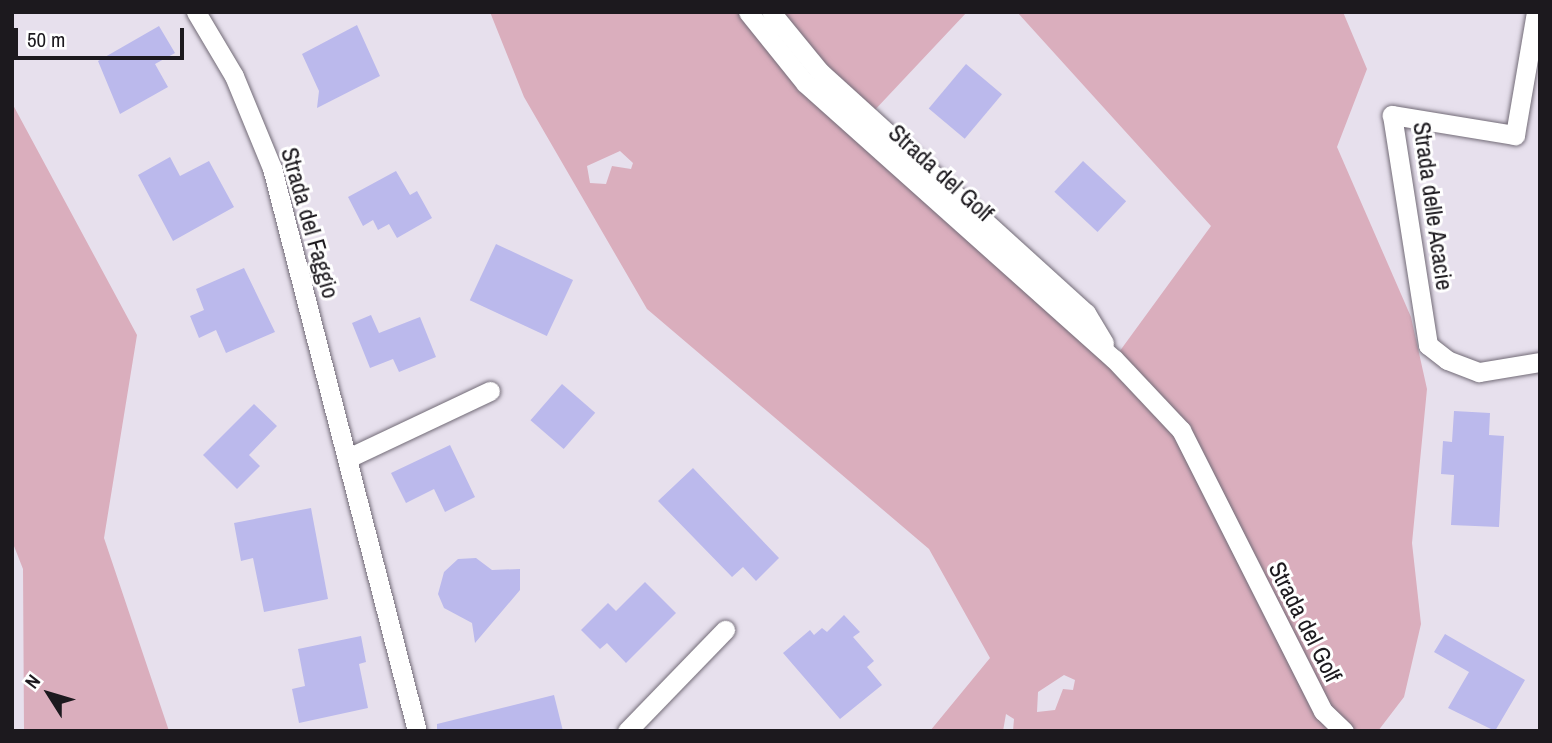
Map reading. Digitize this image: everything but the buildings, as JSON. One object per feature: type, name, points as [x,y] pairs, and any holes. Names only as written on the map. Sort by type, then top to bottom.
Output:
[{"type":"street","name":"Strada del Faggio","points":[[196,12],[234,76],[272,168],[417,731]]},
{"type":"street","name":"Strada del Golf","points":[[747,12],[805,83],[1114,359],[1181,430],[1323,711],[1344,731]]},
{"type":"street","name":"Strada del Golf","points":[[771,12],[820,72],[1086,313],[1114,359]]},
{"type":"street","name":"Strada delle Acacie","points":[[1536,12],[1515,135],[1392,115],[1428,345],[1447,360],[1479,372],[1540,362]]},
{"type":"street","points":[[348,458],[490,391]]},
{"type":"street","points":[[627,731],[725,630]]},
{"type":"shaded area","points":[[490,12],[967,12],[856,130],[1114,359],[1211,226],[1017,12],[1343,12],[1367,69],[1337,147],[1411,317],[1427,389],[1412,543],[1421,624],[1404,697],[1378,731],[1013,731],[1014,719],[1006,714],[1003,731],[930,731],[990,658],[929,549],[647,309],[524,97]],"holes":[[[620,151],[633,163],[631,169],[612,166],[606,184],[590,183],[587,166]],[[1064,675],[1075,680],[1073,690],[1063,689],[1055,710],[1037,712],[1038,692]]]},
{"type":"shaded area","points":[[12,103],[137,335],[104,538],[169,731],[24,731],[23,569],[12,541]]}]
